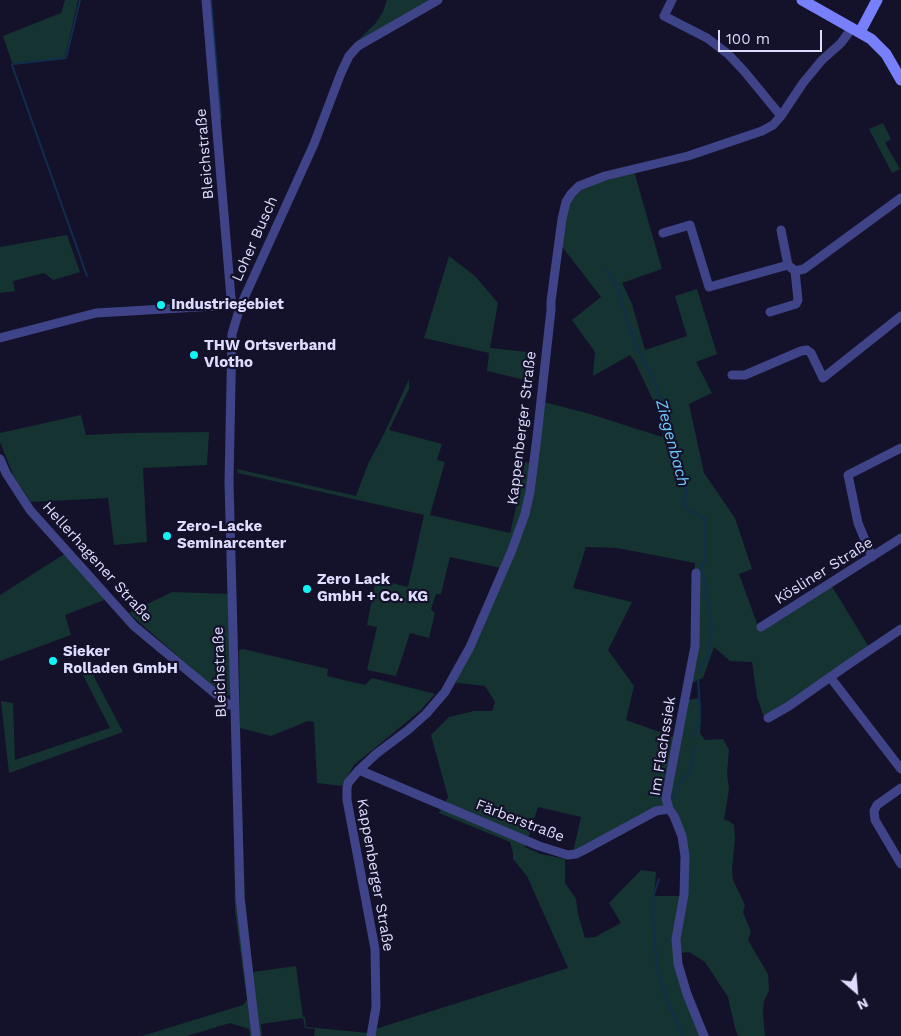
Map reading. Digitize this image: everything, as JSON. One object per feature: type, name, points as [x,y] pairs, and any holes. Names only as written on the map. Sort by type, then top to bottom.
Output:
[{"type":"main road","points":[[802,0],[871,39],[897,63],[901,80]]},
{"type":"main road","points":[[856,30],[877,0]]},
{"type":"street","name":"Bleichstraße","points":[[206,0],[231,298],[237,306],[232,334],[229,477],[240,898],[256,1036]]},
{"type":"street","name":"Loher Busch","points":[[237,306],[314,144],[349,56],[358,46],[438,0]]},
{"type":"street","points":[[672,0],[664,16],[707,38],[728,54],[781,116]]},
{"type":"street","name":"Kappenberger Straße","points":[[371,1036],[376,1007],[375,948],[347,800],[348,783],[376,754],[426,714],[445,692],[470,647],[512,550],[525,514],[530,492],[551,300],[566,202],[571,194],[580,186],[605,176],[688,156],[762,131],[773,125],[822,60],[856,30]]},
{"type":"street","points":[[664,233],[690,225],[709,287],[792,268],[804,270],[901,198]]},
{"type":"street","points":[[770,312],[796,304],[798,300],[792,268],[781,230]]},
{"type":"street","points":[[0,338],[96,313],[237,306]]},
{"type":"street","points":[[732,375],[745,375],[807,350],[811,353],[823,378],[901,316]]},
{"type":"street","points":[[872,557],[858,523],[848,475],[901,448]]},
{"type":"street","name":"Hellerhagener Straße","points":[[0,459],[3,476],[30,510],[134,626],[229,705],[235,705]]},
{"type":"street","name":"Kösliner Straße","points":[[761,627],[901,538]]},
{"type":"street","name":"Im Flachssiek","points":[[696,573],[696,646],[666,798],[669,809],[682,836],[685,856],[684,895],[676,939],[678,964],[687,994],[704,1036]]},
{"type":"street","points":[[768,718],[789,706],[901,629]]},
{"type":"street","points":[[830,677],[901,769]]},
{"type":"street","name":"Färberstraße","points":[[359,770],[539,846],[568,855],[584,850],[656,811],[669,809]]},
{"type":"street","points":[[901,788],[878,805],[874,812],[875,820],[901,864]]},
{"type":"green space","points":[[65,0],[78,0],[65,58],[12,63],[3,36],[61,13]]},
{"type":"green space","points":[[387,0],[431,0],[353,45],[375,24],[383,12]]},
{"type":"green space","points":[[883,123],[891,139],[885,143],[900,169],[892,173],[869,129]]},
{"type":"green space","points":[[634,171],[662,269],[622,283],[632,304],[645,350],[687,336],[675,296],[697,289],[717,354],[696,362],[712,393],[689,404],[704,473],[735,518],[752,569],[739,574],[759,629],[831,585],[869,647],[806,692],[764,717],[757,697],[752,662],[730,661],[714,647],[703,678],[687,685],[692,669],[695,563],[617,548],[586,547],[573,588],[632,602],[608,650],[634,686],[626,720],[679,738],[684,701],[698,698],[701,719],[700,733],[705,740],[723,739],[729,750],[727,774],[729,789],[724,820],[734,825],[733,880],[745,905],[743,912],[751,932],[748,940],[768,974],[769,991],[764,1001],[763,1013],[765,1036],[738,1036],[728,997],[705,962],[689,952],[674,954],[694,1005],[699,1036],[314,1036],[315,1029],[305,1028],[303,1018],[261,1024],[262,1036],[250,1036],[249,1029],[230,1023],[187,1036],[142,1036],[243,1005],[247,1000],[235,911],[233,779],[241,779],[245,897],[253,972],[296,966],[306,1027],[369,1033],[372,1030],[568,968],[527,876],[513,859],[510,842],[439,813],[448,797],[431,735],[449,717],[474,711],[492,711],[495,702],[485,686],[449,682],[455,675],[501,568],[450,557],[441,594],[436,594],[431,609],[435,613],[429,638],[410,633],[396,676],[367,670],[377,627],[367,625],[376,579],[408,587],[424,515],[238,473],[237,469],[356,496],[368,464],[409,379],[409,389],[389,430],[442,444],[437,460],[445,462],[430,515],[510,533],[525,462],[530,463],[540,401],[590,414],[662,437],[661,417],[630,355],[593,376],[595,352],[572,320],[601,297],[560,244],[568,203],[583,189]],"holes":[[[538,807],[581,817],[573,852],[668,810],[679,837],[682,861],[680,896],[654,896],[656,872],[641,870],[609,903],[621,923],[595,937],[585,938],[576,899],[565,883],[565,859],[541,854],[525,847]]]},
{"type":"green space","points":[[67,235],[80,272],[53,280],[44,273],[13,281],[15,291],[0,293],[0,247]]},
{"type":"green space","points":[[449,256],[475,276],[498,303],[490,348],[537,353],[534,382],[487,371],[489,353],[424,338]]},
{"type":"green space","points":[[81,415],[86,435],[209,432],[207,465],[143,468],[147,542],[114,545],[108,498],[31,502],[14,477],[0,442],[0,433]]},
{"type":"green space","points":[[66,553],[107,599],[65,615],[71,635],[0,661],[0,595]]},
{"type":"green space","points":[[172,592],[230,594],[230,695],[226,696],[219,693],[129,613]]},
{"type":"green space","points":[[243,649],[328,669],[327,676],[365,685],[372,678],[435,694],[420,711],[354,765],[342,786],[317,783],[314,722],[308,721],[271,736],[240,728],[239,650]]},
{"type":"green space","points":[[91,671],[123,732],[9,773],[1,701],[13,703],[15,760],[110,728],[83,675]]},
{"type":"waterway","points":[[80,0],[66,58],[12,65],[87,276]]},
{"type":"waterway","points":[[211,0],[221,118]]},
{"type":"waterway","name":"Ziegenbach","points":[[607,270],[618,289],[631,334],[652,376],[660,397],[681,484],[687,489],[687,494],[683,499],[685,507],[705,519],[705,558],[702,567],[712,628],[708,656],[701,665],[700,672]]},
{"type":"waterway","name":"Ziegenbach","points":[[694,737],[699,727],[698,679]]},
{"type":"waterway","name":"Ziegenbach","points":[[672,799],[677,791],[677,786],[689,774],[694,748]]},
{"type":"waterway","name":"Ziegenbach","points":[[659,879],[654,894],[653,913],[656,960],[662,987],[682,1036]]},
{"type":"place","name":"Industriegebiet","points":[[161,305]]},
{"type":"place","name":"THW Ortsverband Vlotho","points":[[194,355]]},
{"type":"place","name":"Zero-Lacke Seminarcenter","points":[[167,536]]},
{"type":"place","name":"Zero Lack GmbH + Co. KG","points":[[307,589]]},
{"type":"place","name":"Sieker Rolladen GmbH","points":[[53,661]]}]
